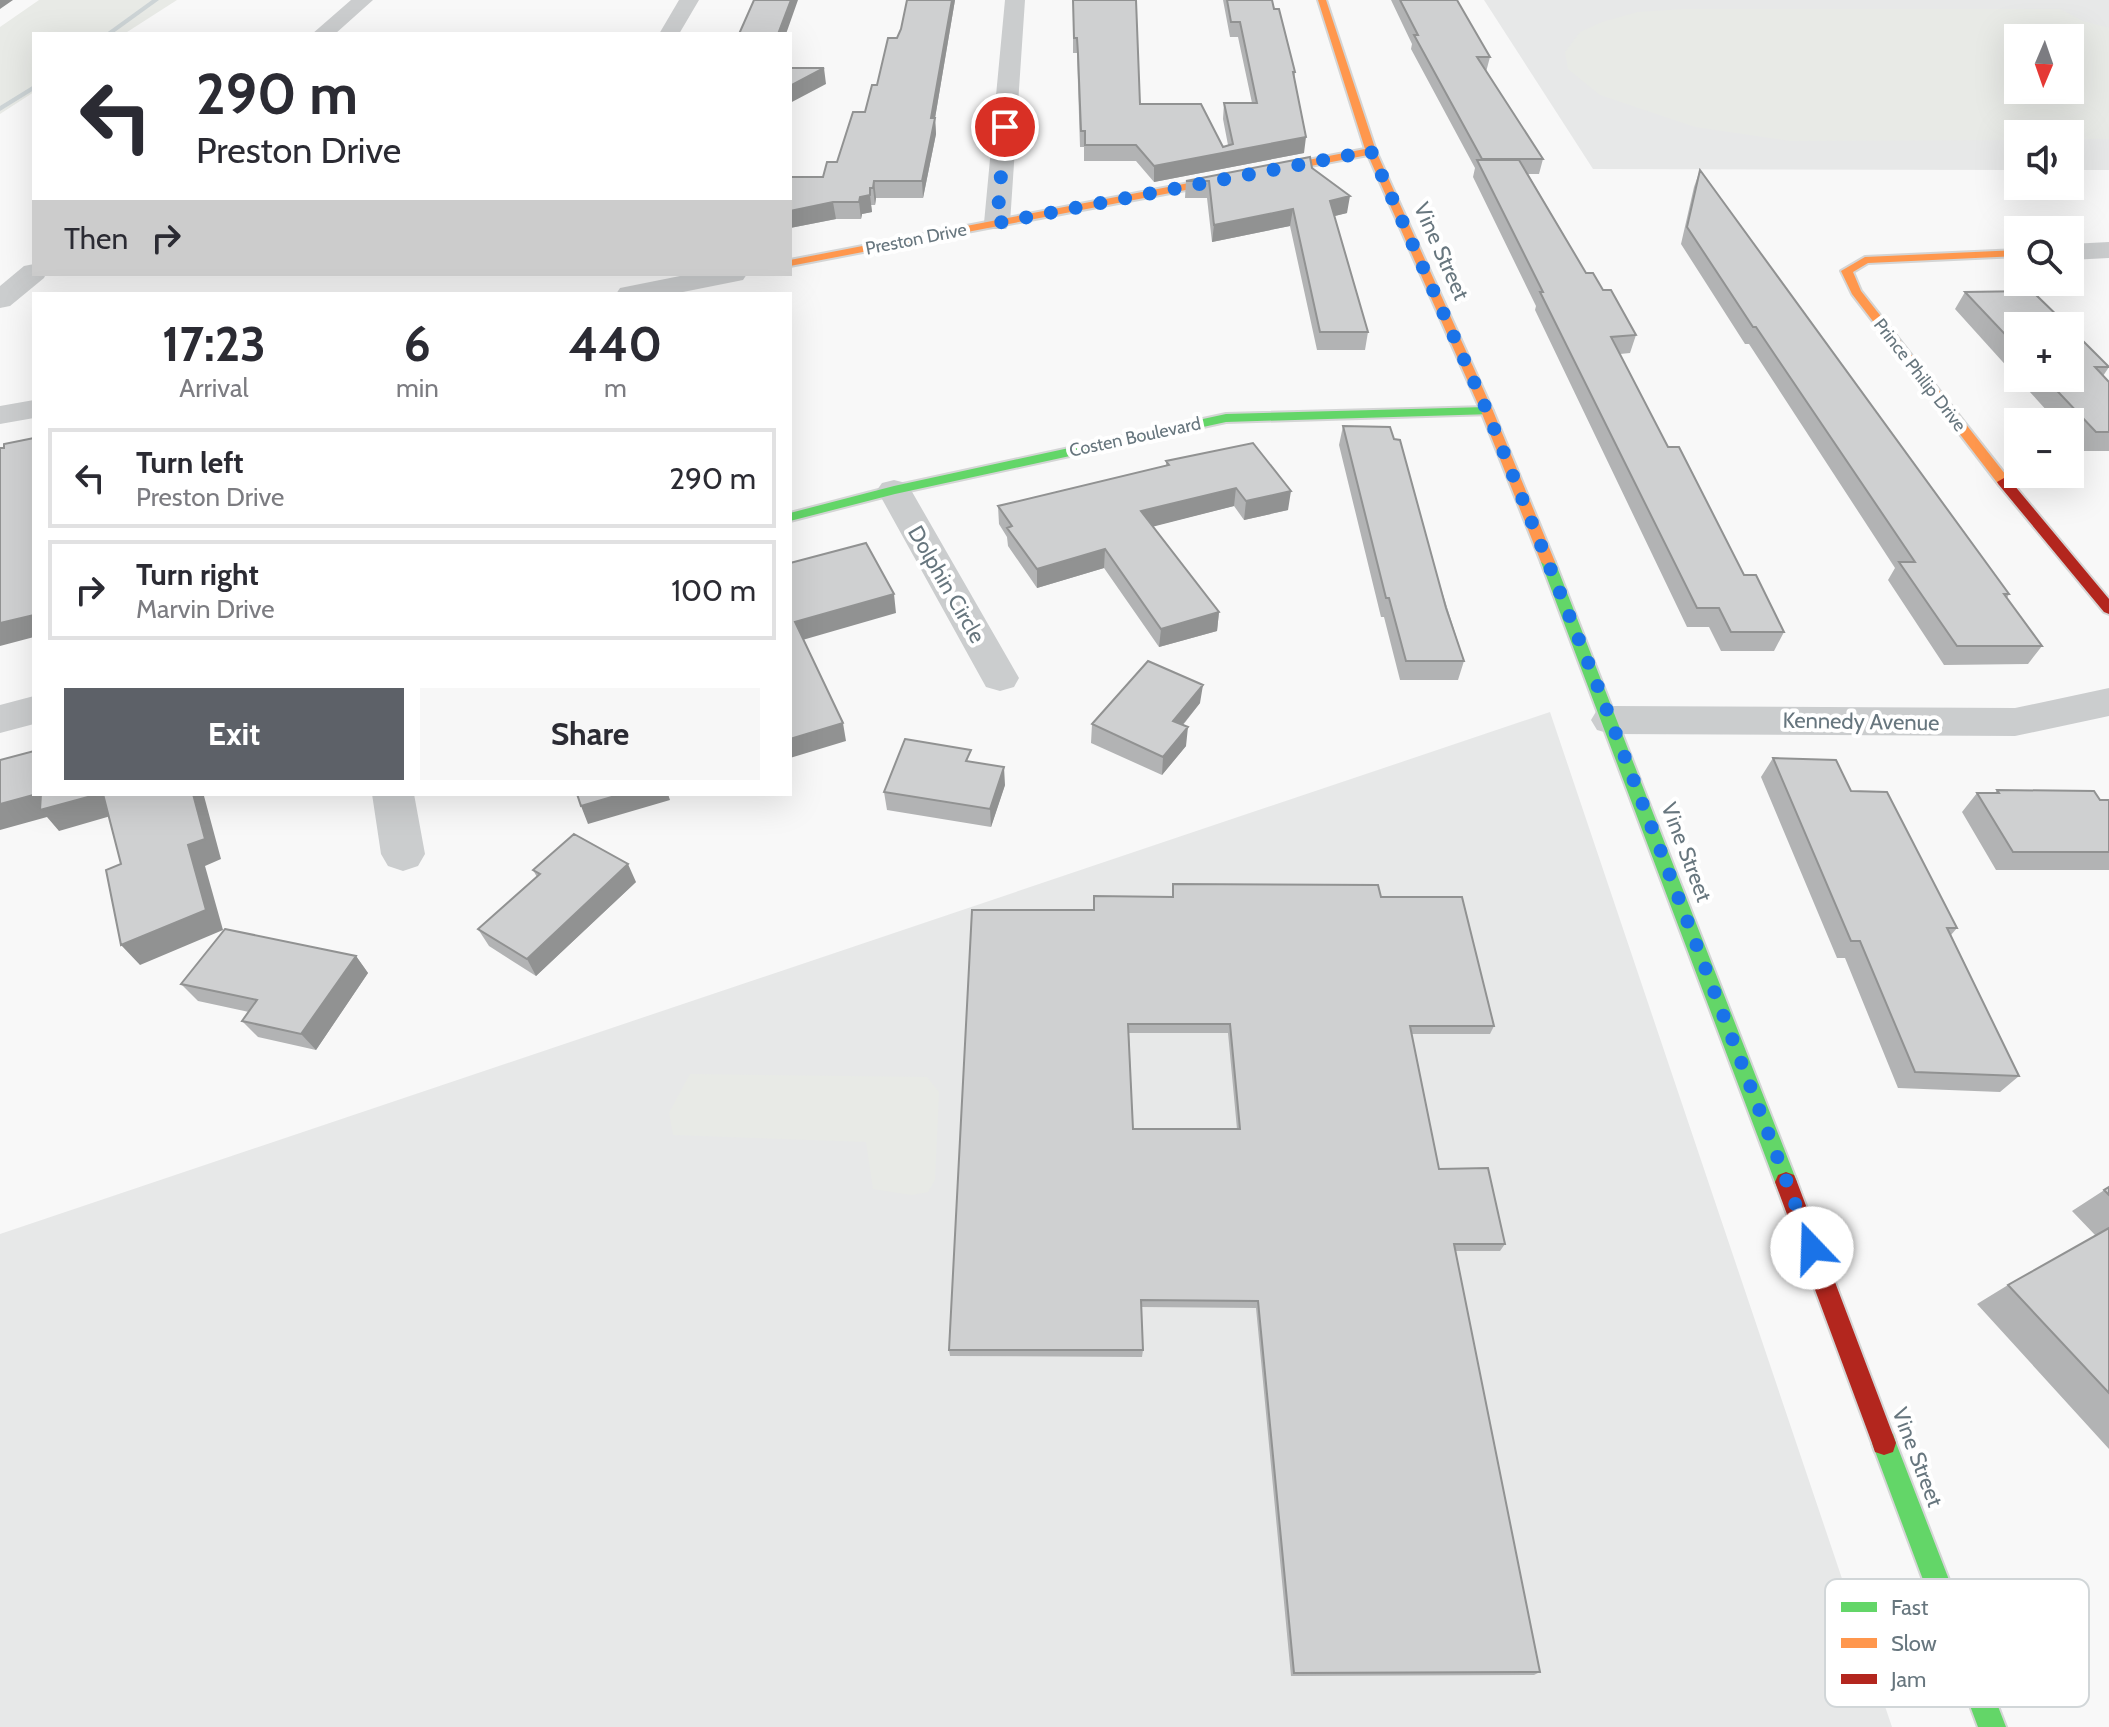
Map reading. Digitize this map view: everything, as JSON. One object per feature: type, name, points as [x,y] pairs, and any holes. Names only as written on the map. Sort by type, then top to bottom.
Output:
[{"type":"street","points":[[324,32],[363,0]]},
{"type":"street","points":[[670,32],[689,0]]},
{"type":"street","points":[[997,223],[1015,0]]},
{"type":"street","name":"Vine Street","points":[[1322,0],[1371,151],[1487,411],[1611,720],[1936,1579]]},
{"type":"street","name":"Preston Drive","points":[[792,263],[1371,151]]},
{"type":"street","points":[[2084,251],[2109,250]]},
{"type":"street","name":"Prince Philip Drive","points":[[2004,254],[1865,260],[1847,271],[1856,292],[1976,449],[2109,609]]},
{"type":"street","points":[[0,300],[32,274]]},
{"type":"street","points":[[640,292],[723,276]]},
{"type":"street","points":[[0,415],[32,409]]},
{"type":"street","name":"Costen Boulevard","points":[[792,516],[894,490],[1226,418],[1487,411]]},
{"type":"street","name":"Dolphin Circle","points":[[894,490],[1000,678]]},
{"type":"street","name":"Kennedy Avenue","points":[[1611,720],[2015,722],[2109,702]]},
{"type":"street","points":[[0,719],[32,711]]},
{"type":"street","points":[[393,796],[403,854]]},
{"type":"street","name":"Vine Street","points":[[1984,1707],[1992,1727]]},
{"type":"shaded area","points":[[39,0],[177,0],[127,32],[32,32],[32,93],[0,114],[0,27]]},
{"type":"shaded area","points":[[1484,0],[2109,0],[2109,170],[2084,170],[2084,120],[2004,120],[2004,170],[1593,169]]},
{"type":"shaded area","points":[[1684,9],[2060,9],[2083,21],[2109,28],[2109,139],[2084,139],[2084,120],[2004,120],[2004,140],[1790,141],[1695,127],[1600,95],[1568,69],[1565,52],[1580,32],[1638,12]]},
{"type":"shaded area","points":[[1550,712],[1842,1579],[1825,1579],[1825,1707],[1885,1707],[1892,1727],[0,1727],[0,1234]]},
{"type":"shaded area","points":[[690,1074],[927,1077],[939,1092],[935,1180],[928,1192],[912,1195],[873,1189],[866,1142],[673,1135],[669,1113]]},
{"type":"building","points":[[754,0],[791,0],[779,32],[740,32]]},
{"type":"building","points":[[907,0],[952,0],[931,118],[935,118],[922,181],[874,181],[870,195],[860,197],[859,202],[833,202],[792,211],[792,177],[823,177],[827,162],[837,162],[853,112],[865,112],[872,85],[877,85],[888,38],[897,38]]},
{"type":"building","points":[[1073,0],[1136,0],[1140,104],[1201,104],[1223,147],[1233,144],[1224,103],[1257,103],[1240,22],[1231,22],[1227,0],[1272,0],[1274,9],[1279,9],[1295,72],[1306,137],[1154,166],[1136,145],[1085,145],[1085,131],[1081,131]]},
{"type":"building","points":[[1400,0],[1457,0],[1490,57],[1477,57],[1543,159],[1482,159],[1414,35],[1418,35]]},
{"type":"building","points":[[792,68],[824,68],[792,85]]},
{"type":"building","points":[[1310,157],[1312,168],[1350,196],[1330,201],[1368,332],[1320,332],[1293,209],[1214,225],[1209,181],[1186,181]]},
{"type":"building","points":[[1477,160],[1519,160],[1586,273],[1593,273],[1603,290],[1611,290],[1636,335],[1611,337],[1668,447],[1679,447],[1744,575],[1756,575],[1784,632],[1731,632],[1719,608],[1697,608]]},
{"type":"building","points":[[1700,170],[2009,594],[2004,594],[2042,646],[1957,646],[1899,562],[1915,562],[1687,227]]},
{"type":"building","points":[[2004,291],[2004,296],[2037,296],[2054,312],[2004,312],[2004,333],[1965,292]]},
{"type":"building","points":[[2084,342],[2109,367],[2095,367],[2109,382],[2109,432],[2096,432],[2084,419],[2084,408],[2073,408],[2058,392],[2084,392]]},
{"type":"building","points":[[1343,426],[1390,427],[1394,439],[1400,440],[1446,608],[1464,661],[1406,661],[1389,598],[1386,598]]},
{"type":"building","points":[[32,438],[32,615],[0,623],[0,448],[4,448],[4,444]]},
{"type":"building","points":[[1253,443],[1291,491],[1246,501],[1236,488],[1141,511],[1219,612],[1161,629],[1105,549],[1037,569],[1007,528],[1012,526],[998,506],[1169,465],[1166,461]]},
{"type":"building","points":[[866,543],[894,594],[795,622],[843,723],[792,738],[792,562]]},
{"type":"building","points":[[1148,661],[1203,685],[1173,721],[1188,727],[1163,757],[1092,724]]},
{"type":"building","points":[[905,739],[971,750],[966,761],[1004,767],[990,809],[884,792]]},
{"type":"building","points":[[32,752],[32,795],[0,804],[0,760]]},
{"type":"building","points":[[1773,758],[1836,760],[1851,791],[1887,792],[1957,928],[1947,928],[2019,1076],[1915,1072],[1860,941],[1851,941]]},
{"type":"building","points":[[1997,790],[2094,791],[2100,800],[2109,800],[2109,852],[2013,852],[1977,793],[1999,793]]},
{"type":"building","points":[[41,796],[92,796],[40,810]]},
{"type":"building","points":[[104,796],[194,796],[205,839],[188,845],[206,910],[121,945],[106,870],[121,864]]},
{"type":"building","points":[[578,796],[615,796],[581,806]]},
{"type":"building","points":[[574,834],[628,864],[527,959],[478,929],[540,874],[533,870]]},
{"type":"building","points":[[1173,884],[1378,885],[1381,897],[1462,897],[1494,1026],[1410,1026],[1439,1169],[1488,1168],[1505,1244],[1454,1244],[1540,1672],[1294,1673],[1258,1301],[1141,1300],[1143,1350],[949,1350],[972,910],[1094,910],[1094,896],[1173,897]],"holes":[[[1128,1024],[1230,1024],[1240,1129],[1133,1129]]]},
{"type":"building","points":[[225,929],[356,956],[301,1034],[242,1021],[257,1000],[181,984]]},
{"type":"building","points":[[2109,1228],[2109,1393],[2008,1285]]},
{"type":"waterway","points":[[111,32],[156,0]]},
{"type":"waterway","points":[[0,109],[32,88]]},
{"type":"traffic: fast","points":[[792,516],[894,490],[1226,418],[1487,411]]},
{"type":"traffic: fast","points":[[1548,562],[1786,1182]]},
{"type":"traffic: fast","points":[[1884,1443],[1936,1579]]},
{"type":"traffic: fast","points":[[1984,1707],[1992,1727]]},
{"type":"traffic: slow","points":[[1322,0],[1371,151],[1487,411],[1548,562]]},
{"type":"traffic: slow","points":[[792,263],[1371,151]]},
{"type":"traffic: slow","points":[[2004,254],[1865,260],[1847,271],[1856,292],[2004,482]]},
{"type":"traffic: jam","points":[[2009,488],[2109,609]]},
{"type":"traffic: jam","points":[[1786,1182],[1884,1443]]},
{"type":"route","points":[[1005,127],[997,223],[1371,151],[1487,411],[1600,692],[1812,1248]]}]
